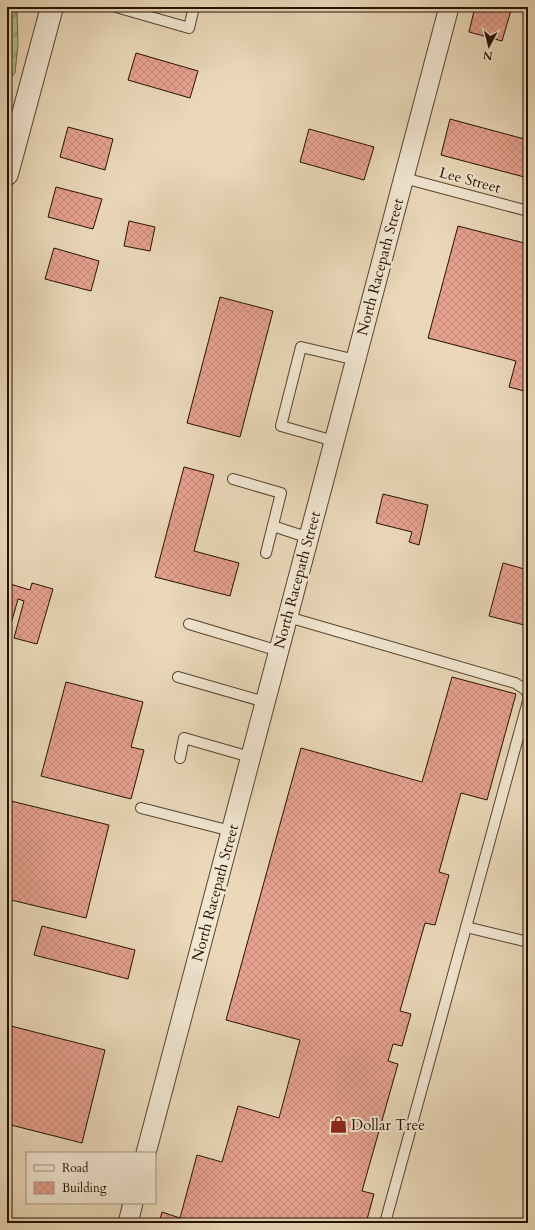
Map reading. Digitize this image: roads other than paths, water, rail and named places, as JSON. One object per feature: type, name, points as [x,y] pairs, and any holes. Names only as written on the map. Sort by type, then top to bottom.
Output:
[{"type":"street","points":[[7,174],[52,7]]},
{"type":"street","name":"North Racepath Street","points":[[146,1152],[449,7]]},
{"type":"street","points":[[128,1223],[133,1204]]},
{"type":"lane","points":[[123,8],[189,28],[194,7]]},
{"type":"lane","name":"Lee Street","points":[[404,178],[528,211]]},
{"type":"lane","points":[[334,441],[281,426],[301,347],[356,360]]},
{"type":"lane","points":[[232,479],[281,493],[266,552]]},
{"type":"lane","points":[[273,526],[309,538]]},
{"type":"lane","points":[[288,617],[515,683],[526,690],[528,695]]},
{"type":"lane","points":[[190,624],[278,651]]},
{"type":"lane","points":[[178,677],[265,702]]},
{"type":"lane","points":[[386,1223],[528,701]]},
{"type":"lane","points":[[180,758],[184,738],[250,757]]},
{"type":"lane","points":[[141,808],[231,831]]},
{"type":"lane","points":[[466,927],[528,942]]},
{"type":"place","name":"Dollar Tree","points":[[338,1125]]}]
